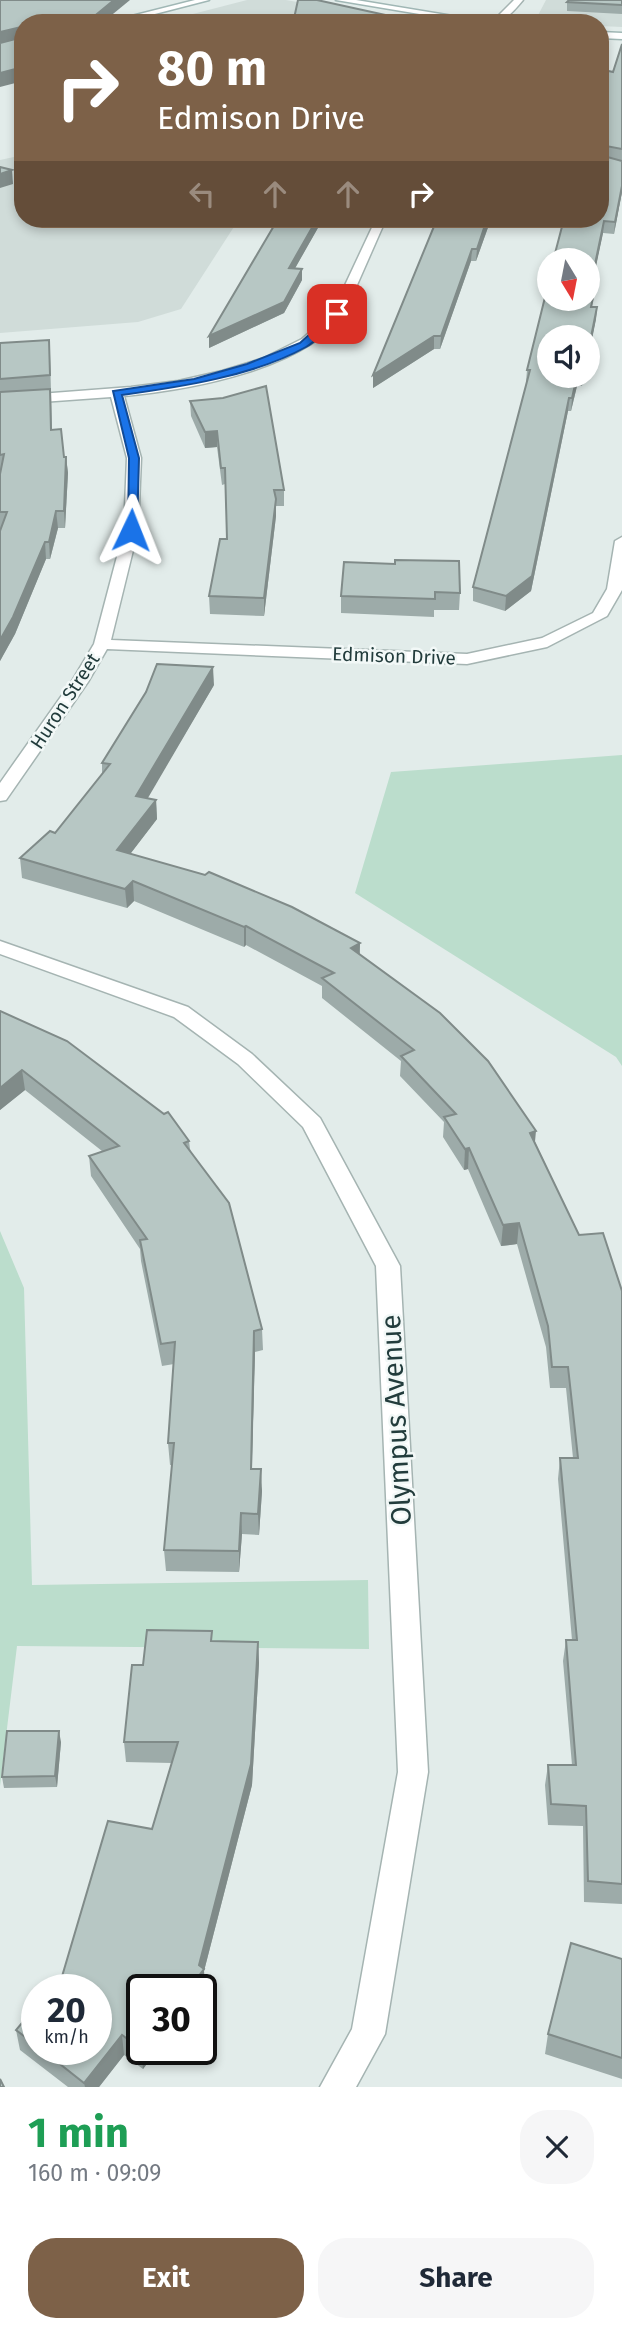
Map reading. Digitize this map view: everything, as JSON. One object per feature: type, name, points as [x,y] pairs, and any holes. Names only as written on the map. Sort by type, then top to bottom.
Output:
[{"type":"street","points":[[146,14],[205,0]]},
{"type":"street","points":[[341,0],[432,14]]},
{"type":"street","points":[[505,14],[519,0]]},
{"type":"street","points":[[0,401],[117,393],[195,382],[250,366],[303,345],[337,314],[377,228]]},
{"type":"street","name":"Huron Street","points":[[0,796],[80,682],[102,644],[131,530],[134,458],[117,393]]},
{"type":"street","name":"Edmison Drive","points":[[102,644],[467,659],[547,642],[599,616],[615,589],[622,541]]},
{"type":"street","name":"Olympus Avenue","points":[[0,947],[181,1012],[245,1059],[312,1123],[388,1266],[414,1772],[369,2034],[337,2087]]},
{"type":"shaded area","points":[[247,0],[286,0],[365,14],[193,14]]},
{"type":"shaded area","points":[[546,0],[622,0],[622,27],[609,26],[609,14],[539,14]]},
{"type":"shaded area","points":[[14,157],[14,228],[233,228],[181,309],[138,322],[0,333],[0,160]]},
{"type":"green space","points":[[622,755],[622,1066],[616,1057],[355,893],[391,772]]},
{"type":"green space","points":[[0,1231],[24,1288],[32,1585],[368,1580],[369,1649],[17,1646],[0,1786]]},
{"type":"building","points":[[0,0],[114,0],[97,14],[14,14],[14,29],[0,32]]},
{"type":"building","points":[[298,0],[317,0],[381,14],[295,14]]},
{"type":"building","points":[[622,0],[622,5],[567,2]]},
{"type":"building","points":[[14,39],[14,69],[0,73],[0,43]]},
{"type":"building","points":[[622,44],[622,149],[609,147],[609,71],[613,72]]},
{"type":"building","points":[[609,157],[622,161],[622,186],[615,222],[609,221]]},
{"type":"building","points":[[0,167],[12,170],[0,174]]},
{"type":"building","points":[[273,228],[312,228],[289,268],[302,269],[284,302],[209,336]]},
{"type":"building","points":[[433,228],[484,228],[477,249],[472,249],[441,336],[434,336],[373,375]]},
{"type":"building","points":[[562,228],[603,228],[598,248],[556,248]]},
{"type":"building","points":[[541,312],[596,312],[593,325],[538,325]]},
{"type":"building","points":[[537,330],[537,388],[574,388],[572,398],[569,398],[532,576],[506,596],[473,587],[530,370],[527,370]]},
{"type":"building","points":[[49,340],[50,375],[0,379],[0,343]]},
{"type":"building","points":[[266,386],[284,490],[274,490],[276,499],[264,598],[209,596],[220,539],[227,539],[225,468],[221,468],[217,431],[205,432],[190,401],[223,398]]},
{"type":"building","points":[[50,389],[51,430],[61,429],[66,457],[64,511],[56,511],[49,542],[45,542],[13,617],[0,640],[0,531],[7,512],[0,512],[0,474],[4,454],[0,455],[0,392]]},
{"type":"building","points":[[395,560],[459,561],[460,593],[435,592],[435,599],[341,596],[344,562],[395,564]]},
{"type":"building","points":[[157,664],[213,667],[136,796],[156,800],[117,850],[205,875],[209,872],[292,907],[360,943],[351,948],[440,1013],[488,1061],[536,1131],[530,1133],[579,1235],[603,1233],[622,1291],[622,1884],[588,1881],[586,1806],[551,1804],[548,1765],[576,1765],[566,1640],[577,1640],[560,1458],[578,1458],[568,1367],[552,1367],[548,1326],[519,1223],[503,1225],[469,1148],[465,1149],[444,1117],[456,1114],[401,1056],[414,1050],[322,978],[334,973],[246,926],[133,881],[125,889],[20,858],[50,831],[55,833],[110,764],[102,763],[146,692]]},
{"type":"building","points":[[0,1011],[67,1041],[164,1114],[168,1112],[189,1141],[184,1143],[229,1203],[262,1329],[254,1331],[251,1469],[261,1469],[258,1514],[241,1513],[239,1551],[164,1550],[174,1443],[168,1443],[175,1342],[161,1344],[140,1240],[147,1239],[89,1156],[119,1146],[22,1070],[0,1088]]},
{"type":"building","points":[[147,1630],[212,1631],[211,1641],[258,1642],[251,1764],[199,1965],[204,1969],[200,1974],[126,1974],[126,2038],[122,2035],[112,2048],[112,1974],[63,1974],[108,1821],[152,1829],[178,1742],[124,1742],[132,1665],[143,1665]]},
{"type":"building","points":[[7,1731],[59,1731],[55,1776],[2,1777]]},
{"type":"building","points":[[571,1943],[622,1959],[622,2058],[548,2034]]},
{"type":"building","points":[[61,2065],[98,2065],[84,2083]]},
{"type":"route","points":[[131,530],[134,458],[117,393],[195,382],[250,366],[303,345],[337,314]]}]
